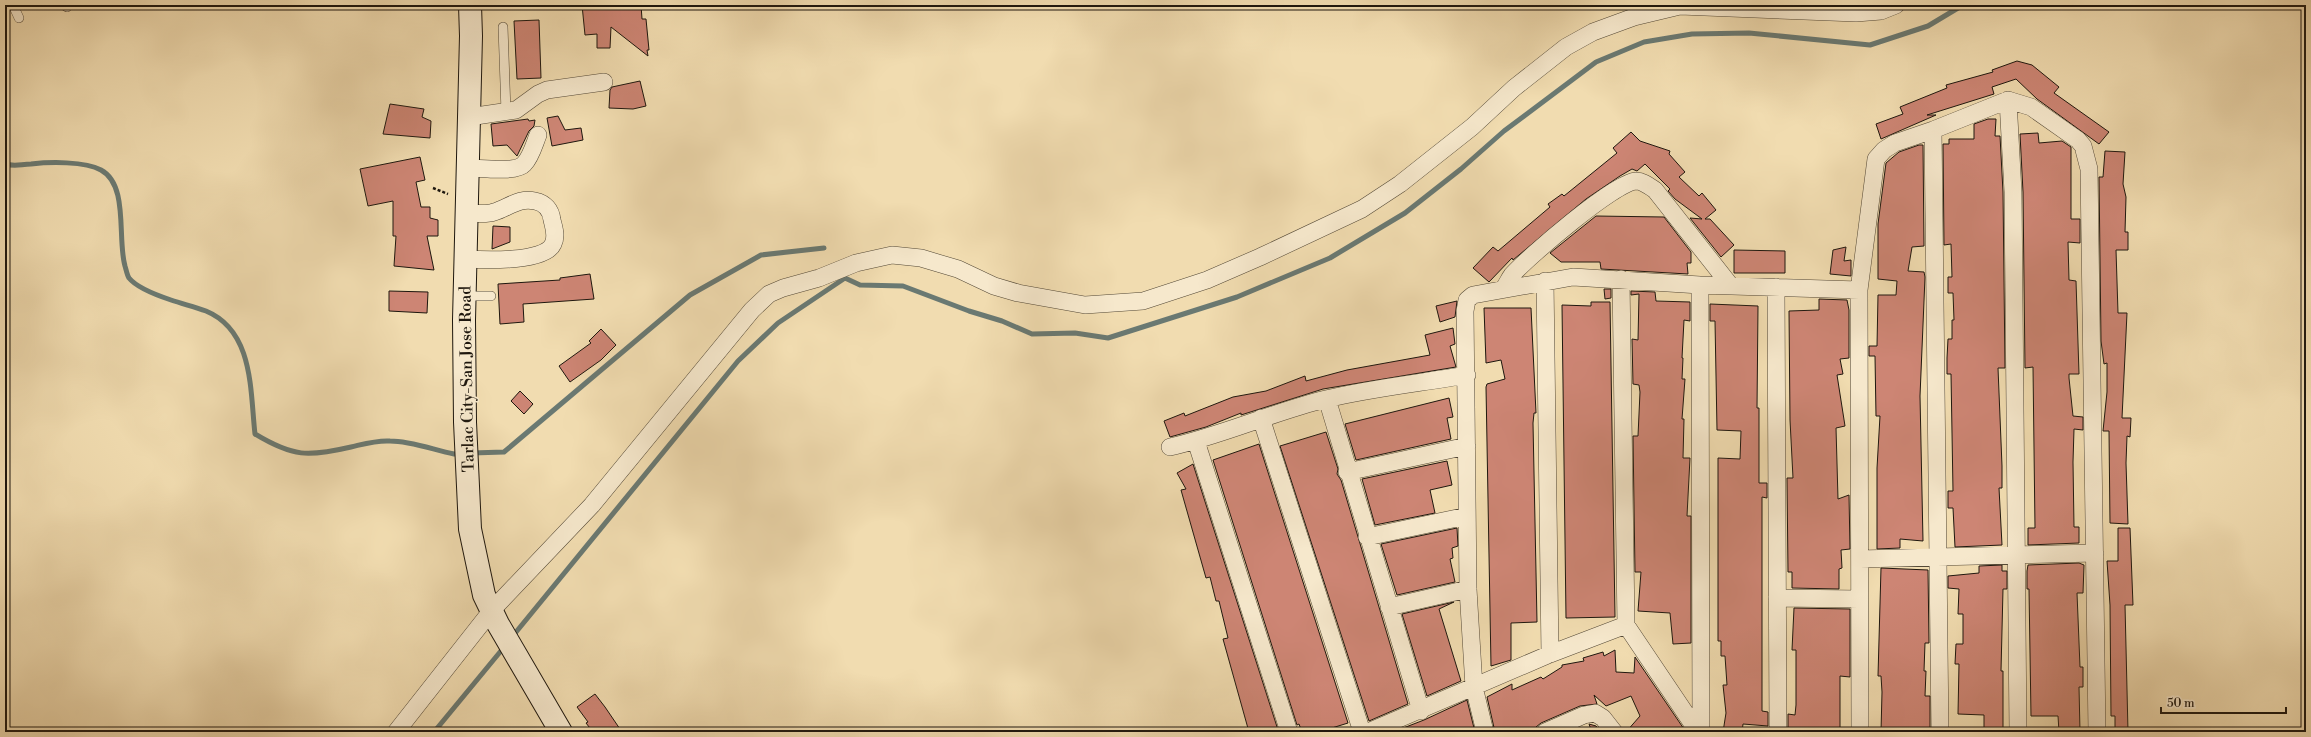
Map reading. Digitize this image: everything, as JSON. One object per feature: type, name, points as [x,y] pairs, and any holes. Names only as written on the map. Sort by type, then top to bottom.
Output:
[{"type":"main road","name":"Tarlac City-San Jose Road","points":[[470,5],[468,168],[464,296],[465,422],[470,529],[484,596],[561,732]]},
{"type":"street","points":[[396,732],[592,505],[752,310],[769,294],[856,263],[892,255],[921,258],[958,269],[994,286],[1018,293],[1085,305],[1143,301],[1213,277],[1362,209],[1400,184],[1472,127],[1514,88],[1566,47],[1593,32],[1665,9],[1694,5],[1856,13],[1881,11],[1896,5]]},
{"type":"street","points":[[469,117],[516,110],[538,94],[547,90],[604,82]]},
{"type":"street","points":[[2008,100],[2013,192],[2015,554],[2018,732]]},
{"type":"street","points":[[1860,732],[1859,290],[1876,159],[1884,150],[1895,143],[1933,130],[2008,100],[2030,107],[2078,140],[2083,146],[2089,169],[2097,732]]},
{"type":"street","points":[[1933,130],[1940,732]]},
{"type":"street","points":[[468,168],[515,169],[523,166],[529,158],[538,136]]},
{"type":"street","points":[[1504,288],[1517,270],[1564,229],[1611,192],[1635,181],[1645,183],[1655,190],[1730,285]]},
{"type":"street","points":[[466,259],[518,258],[544,253],[553,246],[555,236],[551,213],[544,205],[535,201],[516,202],[494,212],[467,212]]},
{"type":"street","points":[[1485,732],[1474,687],[1468,589],[1467,375],[1465,311],[1467,300],[1473,295],[1504,288],[1573,277],[1700,285],[1859,290]]},
{"type":"street","points":[[1621,279],[1626,625],[1700,732]]},
{"type":"street","points":[[1545,281],[1550,654]]},
{"type":"street","points":[[1700,285],[1700,732]]},
{"type":"street","points":[[1776,287],[1778,732]]},
{"type":"street","points":[[1170,447],[1196,441],[1261,418],[1327,399],[1467,375]]},
{"type":"street","points":[[1327,399],[1347,472],[1421,711]]},
{"type":"street","points":[[1261,418],[1362,732]]},
{"type":"street","points":[[1196,441],[1289,732]]},
{"type":"street","points":[[1347,472],[1467,446]]},
{"type":"street","points":[[1367,537],[1467,516]]},
{"type":"street","points":[[1860,559],[2095,553]]},
{"type":"street","points":[[1389,607],[1468,589]]},
{"type":"street","points":[[1777,598],[1859,600]]},
{"type":"street","points":[[1368,732],[1421,711],[1550,654],[1626,625]]},
{"type":"street","points":[[1552,730],[1584,715],[1595,713],[1603,718],[1614,732]]},
{"type":"lane","points":[[14,5],[19,18]]},
{"type":"lane","points":[[503,27],[506,112]]},
{"type":"lane","points":[[464,296],[491,296]]},
{"type":"building","points":[[582,5],[641,5],[642,19],[646,19],[649,50],[647,50],[648,56],[611,27],[610,48],[597,48],[597,34],[585,35]]},
{"type":"building","points":[[539,20],[541,78],[517,79],[514,21]]},
{"type":"building","points":[[2017,61],[2032,65],[2059,87],[2054,93],[2109,132],[2099,144],[2037,99],[2016,79],[1992,87],[1994,94],[1927,115],[1936,115],[1881,139],[1876,124],[1903,114],[1900,107],[1947,88],[1946,85],[1993,72],[1992,70]]},
{"type":"building","points":[[640,81],[646,106],[633,109],[609,108],[610,90],[612,87]]},
{"type":"building","points":[[390,104],[424,109],[422,117],[431,121],[430,138],[383,134]]},
{"type":"building","points":[[558,116],[565,130],[581,128],[583,140],[552,146],[547,118]]},
{"type":"building","points":[[528,119],[529,121],[535,120],[534,126],[529,131],[517,156],[507,145],[493,146],[491,124]]},
{"type":"building","points":[[1988,119],[1996,119],[1995,136],[2000,136],[2003,192],[2005,368],[1998,368],[2002,466],[2002,488],[1999,488],[2002,545],[1955,547],[1953,508],[1948,508],[1948,491],[1953,491],[1951,374],[1947,374],[1947,358],[1948,339],[1952,339],[1952,320],[1954,320],[1953,293],[1948,293],[1948,277],[1952,277],[1951,244],[1944,245],[1943,144],[1949,144],[1949,139],[1974,139],[1974,124]]},
{"type":"building","points":[[1631,132],[1640,141],[1670,151],[1669,154],[1685,172],[1679,177],[1699,196],[1702,193],[1716,210],[1705,219],[1710,219],[1734,245],[1721,257],[1690,218],[1702,219],[1675,199],[1668,191],[1670,189],[1645,164],[1637,171],[1632,169],[1620,176],[1586,199],[1513,260],[1512,258],[1489,282],[1473,268],[1493,247],[1498,251],[1550,207],[1548,204],[1562,194],[1564,196],[1617,153],[1613,148]]},
{"type":"building","points":[[2038,133],[2039,143],[2062,141],[2071,147],[2071,219],[2080,219],[2080,243],[2068,242],[2069,280],[2076,281],[2079,374],[2069,374],[2069,378],[2073,416],[2083,417],[2083,430],[2074,429],[2074,527],[2079,527],[2079,543],[2028,545],[2028,528],[2035,528],[2033,367],[2025,368],[2023,192],[2020,134]]},
{"type":"building","points":[[1923,145],[1924,246],[1912,247],[1908,271],[1924,272],[1925,277],[1920,396],[1923,541],[1900,539],[1900,548],[1877,549],[1877,468],[1880,416],[1876,416],[1875,356],[1869,356],[1869,346],[1877,346],[1878,295],[1896,295],[1897,281],[1878,279],[1878,224],[1886,163],[1899,152]]},
{"type":"building","points":[[2105,151],[2125,152],[2123,184],[2126,197],[2125,232],[2128,232],[2128,250],[2116,250],[2118,313],[2127,313],[2122,418],[2131,418],[2130,437],[2127,436],[2126,463],[2128,524],[2110,523],[2109,431],[2103,431],[2107,392],[2107,363],[2104,364],[2101,341],[2099,177],[2103,177]]},
{"type":"building","points":[[420,157],[425,180],[416,182],[421,207],[430,207],[430,218],[438,220],[438,236],[427,236],[434,270],[394,266],[396,236],[393,236],[393,201],[368,206],[360,169]]},
{"type":"building","points":[[1596,216],[1664,217],[1691,252],[1691,263],[1687,263],[1688,274],[1601,269],[1600,262],[1561,262],[1550,253]]},
{"type":"building","points":[[493,226],[510,227],[510,242],[492,249]]},
{"type":"building","points":[[1846,247],[1844,261],[1851,260],[1851,276],[1830,274],[1833,250]]},
{"type":"building","points":[[1734,250],[1785,251],[1785,273],[1734,273]]},
{"type":"building","points":[[590,274],[594,299],[523,304],[524,322],[500,324],[498,284],[560,280],[560,278]]},
{"type":"building","points":[[1604,289],[1611,289],[1611,298],[1605,299]]},
{"type":"building","points":[[389,291],[428,292],[427,313],[389,311]]},
{"type":"building","points":[[1631,291],[1655,292],[1656,301],[1690,302],[1690,321],[1684,320],[1682,379],[1685,379],[1682,419],[1684,419],[1683,458],[1690,458],[1687,516],[1691,516],[1691,643],[1673,644],[1670,613],[1638,611],[1641,572],[1635,572],[1633,436],[1638,436],[1640,392],[1639,385],[1633,384],[1632,339],[1638,340],[1639,294],[1631,295]]},
{"type":"building","points":[[1819,299],[1847,300],[1849,310],[1849,358],[1840,359],[1843,374],[1837,375],[1845,426],[1836,428],[1838,499],[1849,495],[1850,549],[1841,550],[1842,568],[1839,569],[1839,589],[1792,588],[1792,572],[1788,572],[1787,478],[1793,478],[1790,420],[1789,311],[1819,310]]},
{"type":"building","points":[[1457,301],[1455,317],[1440,322],[1436,306]]},
{"type":"building","points":[[1591,302],[1610,302],[1615,617],[1566,618],[1562,305],[1591,306]]},
{"type":"building","points":[[1710,304],[1758,306],[1757,408],[1759,408],[1759,483],[1767,483],[1767,498],[1762,497],[1762,711],[1768,712],[1768,726],[1743,724],[1742,732],[1723,732],[1726,713],[1723,685],[1727,685],[1725,656],[1721,656],[1721,641],[1718,641],[1718,458],[1740,459],[1741,431],[1717,430],[1715,321],[1710,321]]},
{"type":"building","points":[[1484,308],[1531,308],[1536,413],[1534,413],[1533,423],[1537,622],[1511,623],[1511,660],[1491,666],[1486,387],[1487,384],[1505,379],[1501,360],[1486,363]]},
{"type":"building","points":[[1453,328],[1455,344],[1450,346],[1456,367],[1323,389],[1241,415],[1241,413],[1206,427],[1170,437],[1164,421],[1184,413],[1185,416],[1233,397],[1266,391],[1305,376],[1306,381],[1347,370],[1430,355],[1425,335]]},
{"type":"building","points":[[601,329],[616,345],[601,360],[570,382],[559,366],[591,343],[589,341]]},
{"type":"building","points":[[520,391],[533,404],[524,414],[511,401]]},
{"type":"building","points":[[1449,398],[1453,417],[1447,418],[1451,439],[1356,460],[1345,424]]},
{"type":"building","points":[[1326,432],[1338,469],[1337,474],[1341,480],[1408,704],[1369,721],[1280,446]]},
{"type":"building","points":[[1259,444],[1348,723],[1319,732],[1302,732],[1299,724],[1297,725],[1213,460]]},
{"type":"building","points":[[1447,461],[1452,485],[1430,490],[1435,513],[1375,525],[1362,479]]},
{"type":"building","points":[[1193,464],[1278,730],[1249,732],[1223,639],[1228,638],[1219,601],[1216,601],[1210,577],[1206,578],[1181,490],[1186,489],[1177,473]]},
{"type":"building","points":[[1457,528],[1458,546],[1452,548],[1453,558],[1450,559],[1455,582],[1397,595],[1381,544]]},
{"type":"building","points":[[2118,528],[2130,528],[2133,605],[2125,605],[2128,732],[2115,732],[2115,716],[2111,716],[2110,605],[2107,561],[2118,561]]},
{"type":"building","points":[[2079,563],[2084,565],[2083,593],[2077,593],[2080,667],[2083,667],[2083,687],[2079,687],[2080,732],[2059,732],[2058,716],[2031,716],[2029,589],[2027,589],[2027,571],[2028,565]]},
{"type":"building","points":[[2002,565],[2002,571],[2007,571],[2007,589],[2003,589],[2001,671],[2003,671],[2003,732],[1984,732],[1984,715],[1958,714],[1959,664],[1955,664],[1956,644],[1963,644],[1963,614],[1958,614],[1959,589],[1948,588],[1948,576],[1979,573],[1979,566]]},
{"type":"building","points":[[1881,568],[1928,570],[1929,643],[1925,643],[1924,671],[1926,671],[1925,696],[1930,696],[1930,732],[1881,732],[1882,692],[1881,676],[1878,676]]},
{"type":"building","points":[[1454,602],[1439,609],[1461,681],[1427,696],[1402,614]]},
{"type":"building","points":[[1794,608],[1850,609],[1850,677],[1840,676],[1840,732],[1796,732],[1796,729],[1788,728],[1788,714],[1795,715],[1796,705],[1796,650],[1792,650]]},
{"type":"building","points":[[1615,650],[1616,672],[1634,673],[1635,657],[1686,732],[1626,732],[1640,716],[1631,696],[1606,706],[1594,695],[1597,704],[1580,706],[1541,723],[1536,727],[1535,732],[1495,732],[1487,697],[1512,684],[1512,690],[1541,677],[1543,679],[1562,667],[1562,665],[1584,661],[1583,658],[1603,652],[1604,656]]},
{"type":"building","points":[[595,694],[622,732],[593,732],[586,723],[588,722],[577,707]]},
{"type":"building","points":[[1467,700],[1475,732],[1393,732],[1424,720]]},
{"type":"building","points":[[1589,724],[1596,726],[1601,732],[1592,732]]},
{"type":"waterway","points":[[512,637],[738,361],[778,323],[845,278],[860,285],[903,286],[969,311],[1002,321],[1032,334],[1075,333],[1108,338],[1237,297],[1330,258],[1405,213],[1461,169],[1504,131],[1596,62],[1644,42],[1692,34],[1749,33],[1870,45],[1928,26],[1963,5]]},
{"type":"waterway","points":[[5,164],[67,163],[86,165],[101,170],[110,177],[119,200],[123,255],[129,278],[137,285],[155,294],[206,311],[222,320],[233,333],[241,347],[247,364],[255,434],[280,447],[301,453],[336,450],[370,442],[398,441],[454,454],[462,454]]},
{"type":"waterway","points":[[472,453],[504,452],[690,295],[761,255],[824,248]]},
{"type":"waterway","points":[[434,732],[505,646]]}]
